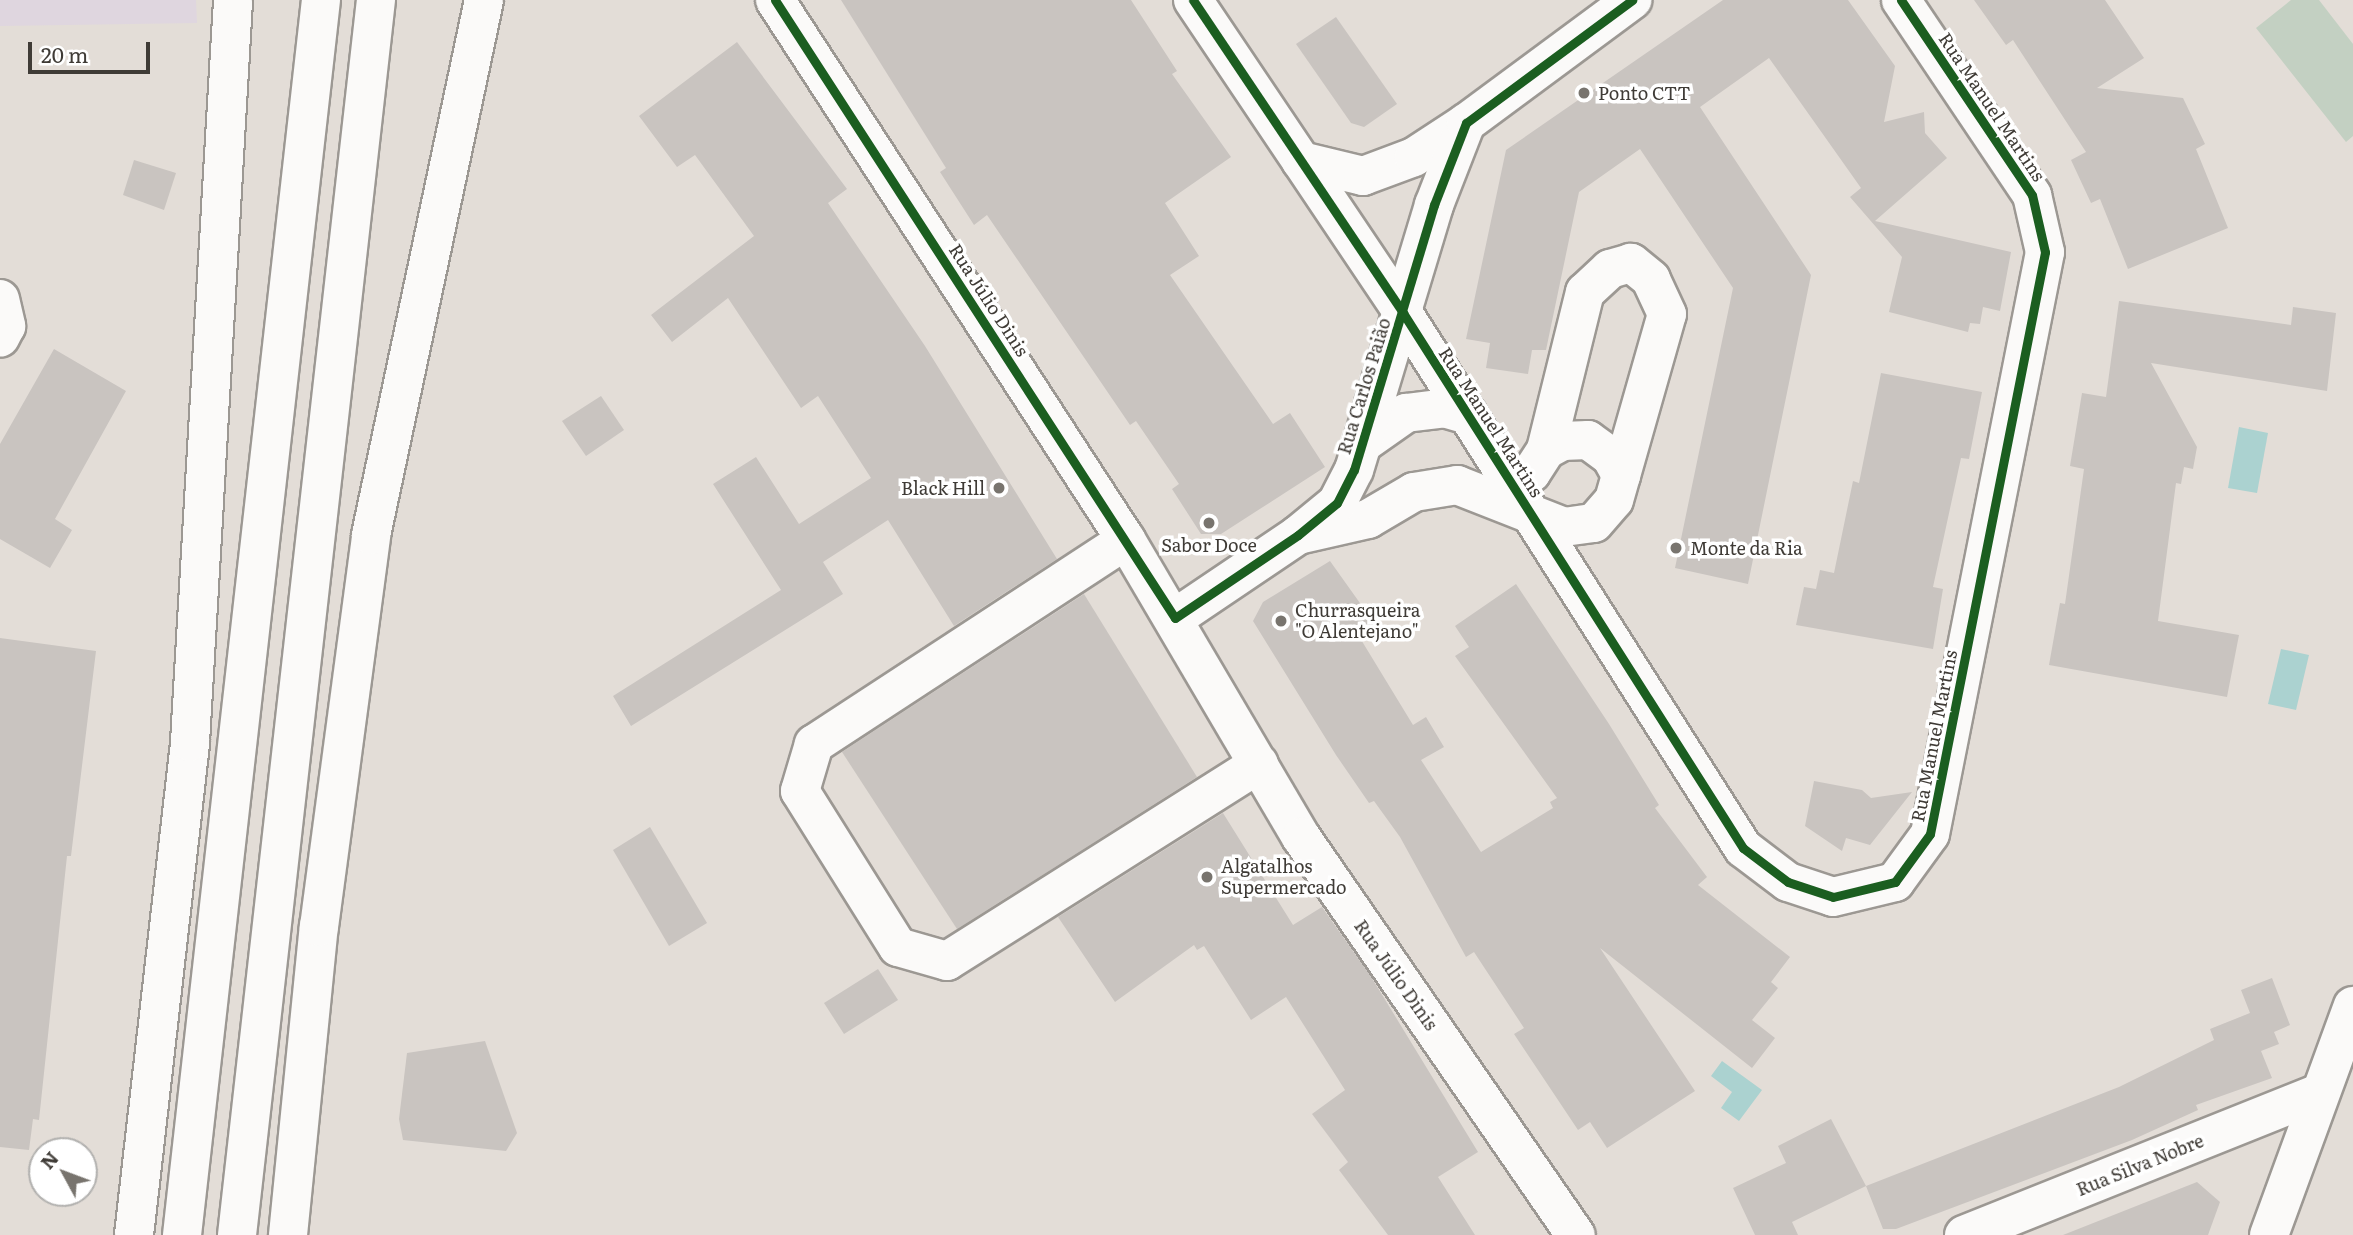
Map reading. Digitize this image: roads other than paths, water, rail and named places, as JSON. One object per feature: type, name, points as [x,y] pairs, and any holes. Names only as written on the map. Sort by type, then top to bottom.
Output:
[{"type":"street","points":[[134,1235],[190,742],[233,0]]},
{"type":"street","points":[[182,1235],[321,0]]},
{"type":"street","points":[[237,1235],[376,0]]},
{"type":"street","points":[[288,1235],[319,927],[371,536],[484,0]]},
{"type":"street","name":"Rua Júlio Dinis","points":[[775,0],[1126,540],[1175,618],[1301,837],[1576,1235]]},
{"type":"street","name":"Rua Manuel Martins","points":[[1193,0],[1403,313],[1743,848],[1788,882],[1833,897],[1895,883],[1930,834],[2045,252],[2032,195],[1901,0]]},
{"type":"street","points":[[1301,162],[1363,176],[1414,157],[1466,123],[1632,0]]},
{"type":"street","name":"Rua Carlos Paião","points":[[1175,618],[1298,535],[1337,503],[1362,444],[1434,205],[1466,123]]},
{"type":"street","points":[[1298,535],[1368,519],[1414,492],[1457,485],[1522,501],[1564,527],[1594,523],[1614,500],[1667,314],[1651,279],[1631,263],[1610,270],[1585,292],[1546,450],[1531,473],[1522,501]]},
{"type":"street","points":[[0,299],[6,326],[0,338]]},
{"type":"street","points":[[1362,444],[1406,413],[1444,408],[1468,415]]},
{"type":"street","points":[[1546,450],[1562,441],[1588,440],[1611,457],[1621,475]]},
{"type":"street","points":[[1126,540],[814,744],[800,791],[898,947],[947,961],[1259,764]]},
{"type":"street","points":[[2269,1235],[2317,1094],[2353,1006]]},
{"type":"street","name":"Rua Silva Nobre","points":[[1964,1235],[2317,1094]]},
{"type":"water","points":[[2239,427],[2268,433],[2257,493],[2228,488]]},
{"type":"water","points":[[2281,649],[2309,655],[2296,710],[2268,704]]},
{"type":"water","points":[[1722,1061],[1762,1090],[1739,1121],[1721,1108],[1732,1092],[1711,1076]]},
{"type":"place","name":"Ponto CTT","points":[[1584,93]]},
{"type":"place","name":"Black Hill","points":[[999,488]]},
{"type":"place","name":"Sabor Doce","points":[[1209,523]]},
{"type":"place","name":"Monte da Ria","points":[[1676,548]]},
{"type":"place","name":"Churrasqueira \"O Alentejano\"","points":[[1281,621]]},
{"type":"place","name":"Algatalhos Supermercado","points":[[1207,877]]}]
